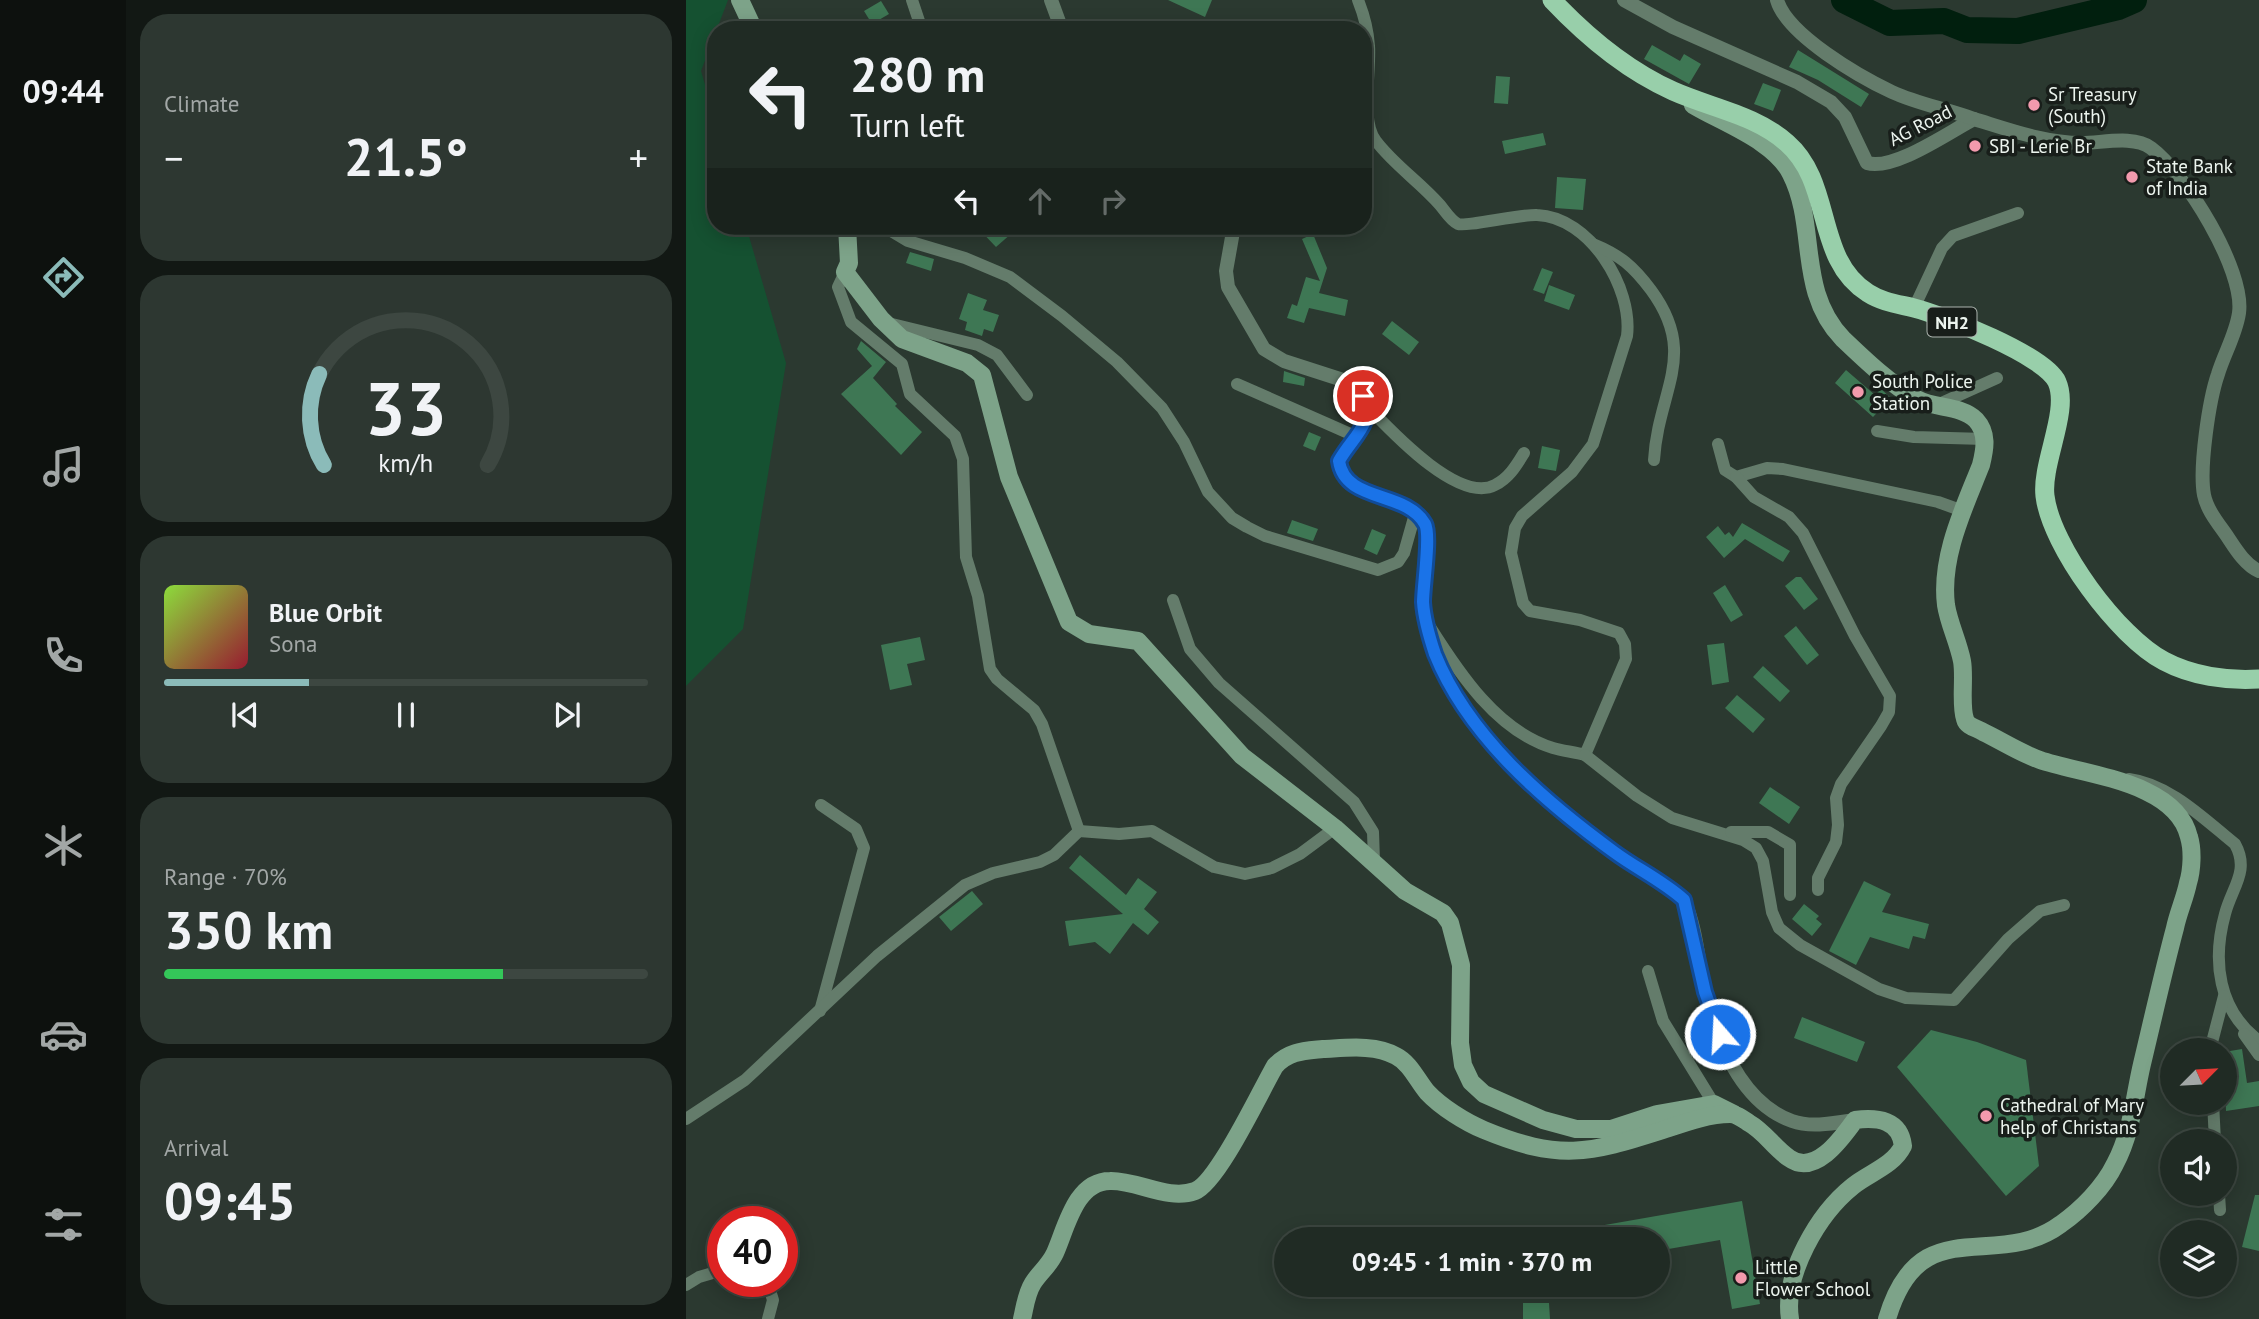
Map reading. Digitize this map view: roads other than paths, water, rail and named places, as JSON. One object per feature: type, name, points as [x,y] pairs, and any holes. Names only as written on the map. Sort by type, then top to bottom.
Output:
[{"type":"highway","name":"NH2","points":[[1552,0],[1583,32],[1641,75],[1761,126],[1787,143],[1805,163],[1819,190],[1835,258],[1848,277],[1868,293],[1893,305],[1914,308],[1994,338],[2045,367],[2058,383],[2060,401],[2045,493],[2052,524],[2076,570],[2109,611],[2162,660],[2190,672],[2222,679],[2259,679]]},
{"type":"main road","points":[[740,0],[750,21]]},
{"type":"main road","points":[[1641,75],[1735,126],[1785,166],[1791,174],[1800,203],[1813,285],[1824,313],[1842,337],[1895,385],[1919,401],[1969,415],[1977,421],[1984,439],[1981,465],[1948,556],[1946,601],[1963,664],[1965,719],[1971,726],[2042,761],[2114,778],[2168,805],[2183,822],[2189,836],[2189,881],[2176,922],[2141,1070],[2137,1105],[2115,1165],[2081,1205],[2041,1237],[2014,1245],[1955,1247],[1930,1257],[1908,1275],[1894,1294],[1887,1319]]},
{"type":"main road","points":[[847,235],[849,263],[845,272],[885,322],[902,339],[967,363],[982,376],[1009,477],[1069,622],[1089,634],[1138,641],[1241,756],[1335,828],[1405,891],[1434,906],[1450,923],[1461,965],[1460,1043],[1463,1065],[1471,1082],[1484,1094],[1543,1120],[1592,1130],[1714,1104],[1756,1127],[1790,1159],[1802,1162],[1818,1159],[1835,1146],[1855,1120],[1883,1119],[1896,1128],[1902,1137],[1903,1146],[1894,1160],[1850,1188],[1808,1241],[1793,1275],[1790,1319]]},
{"type":"main road","points":[[1022,1319],[1028,1291],[1048,1267],[1070,1213],[1086,1193],[1098,1183],[1110,1181],[1182,1192],[1195,1191],[1207,1183],[1275,1066],[1285,1055],[1353,1047],[1382,1050],[1397,1056],[1430,1096],[1457,1116],[1481,1129],[1542,1151],[1573,1152],[1600,1148],[1693,1120],[1734,1114]]},
{"type":"street","points":[[912,0],[919,21]]},
{"type":"street","points":[[1051,0],[1059,21]]},
{"type":"street","points":[[1358,0],[1363,21]]},
{"type":"street","name":"AG Road","points":[[1624,0],[1684,32],[1797,82],[1831,102],[1845,117],[1867,163],[1876,166],[1892,162],[1974,119],[2043,140],[2081,143],[2122,141],[2149,146],[2170,167],[2193,198],[2235,279],[2239,313],[2210,398],[2202,470],[2204,496],[2211,515],[2235,548],[2259,571]]},
{"type":"street","points":[[1777,0],[1781,10],[1799,31],[1877,84],[1974,119]]},
{"type":"street","points":[[1372,134],[1386,153],[1433,196],[1454,223],[1462,226],[1507,216],[1540,215],[1560,221],[1589,243],[1621,256],[1665,309],[1674,330],[1677,351],[1658,422],[1654,460]]},
{"type":"street","points":[[1914,308],[1942,248],[1953,236],[2018,213]]},
{"type":"street","points":[[898,235],[908,241],[965,258],[1010,277],[1117,362],[1162,408],[1184,442],[1208,492],[1225,513],[1247,527],[1265,536],[1378,570],[1398,562],[1404,553],[1415,513]]},
{"type":"street","points":[[1232,235],[1226,271],[1228,287],[1264,349],[1284,361],[1346,381],[1359,390],[1368,408],[1408,448],[1443,473],[1476,489],[1493,486],[1511,474],[1524,453]]},
{"type":"street","points":[[1585,755],[1626,659],[1625,644],[1619,633],[1580,620],[1530,611],[1523,603],[1511,553],[1515,528],[1522,516],[1583,460],[1593,444],[1627,336],[1629,318],[1626,300],[1614,276],[1589,243]]},
{"type":"street","points":[[845,272],[838,287],[851,322],[902,364],[910,394],[947,426],[960,446],[966,557],[982,614],[990,669],[997,679],[1034,710],[1042,724],[1079,831]]},
{"type":"street","points":[[885,322],[978,345],[997,355],[1027,395]]},
{"type":"street","points":[[1934,406],[1997,378]]},
{"type":"street","points":[[1237,384],[1355,436]]},
{"type":"street","points":[[1368,408],[1368,418],[1339,461],[1343,477],[1360,489],[1415,513],[1424,524],[1428,536],[1423,604],[1427,624],[1435,653],[1452,689],[1473,721],[1501,754],[1593,836],[1684,900],[1705,992],[1732,1065],[1745,1086],[1768,1110],[1794,1122],[1822,1124],[1855,1120]]},
{"type":"street","points":[[1877,430],[1914,437],[1984,439]]},
{"type":"street","points":[[1718,444],[1725,470],[1736,477],[1754,497],[1789,517],[1803,534],[1855,636],[1890,696],[1889,712],[1841,784],[1836,798],[1839,825],[1836,842],[1818,878],[1818,890]]},
{"type":"street","points":[[1736,477],[1767,468],[1783,469],[1938,502],[1963,511]]},
{"type":"street","points":[[1173,600],[1190,649],[1219,683],[1354,802],[1373,832],[1374,861]]},
{"type":"street","points":[[1427,624],[1461,677],[1514,726],[1552,748],[1585,755],[1637,796],[1672,818],[1743,840],[1756,848],[1763,860],[1772,912],[1779,928],[1800,945],[1868,983],[1906,998],[1954,1000],[2008,939],[2040,911],[2064,905]]},
{"type":"street","points":[[2114,778],[2146,782],[2170,795],[2235,844],[2241,855],[2243,867],[2224,915],[2218,957],[2224,996],[2259,1055]]},
{"type":"street","points":[[820,1011],[864,848],[856,829],[821,806]]},
{"type":"street","points":[[686,1119],[745,1080],[877,956],[964,885],[993,873],[1040,862],[1054,855],[1079,831],[1119,834],[1152,831],[1214,867],[1245,874],[1272,868],[1300,854],[1335,828]]},
{"type":"street","points":[[1720,833],[1768,832],[1790,845],[1790,895]]},
{"type":"street","points":[[1648,971],[1663,1021],[1714,1104]]},
{"type":"street","points":[[2213,1038],[2224,996]]},
{"type":"street","points":[[2239,1024],[2259,1034]]},
{"type":"street","points":[[2239,1024],[2259,1041]]},
{"type":"street","points":[[2220,1206],[2220,1210]]},
{"type":"street","points":[[686,1285],[707,1275]]},
{"type":"street","points":[[768,1319],[771,1297]]},
{"type":"waterway","points":[[1844,0],[1890,23],[1944,21],[1967,30],[2018,31],[2118,7],[2134,0]]},
{"type":"place","name":"Sr Treasury (South)","points":[[2034,105]]},
{"type":"place","name":"SBI - Lerie Br","points":[[1975,146]]},
{"type":"place","name":"State Bank of India","points":[[2132,177]]},
{"type":"place","name":"South Police Station","points":[[1858,392]]},
{"type":"place","name":"Cathedral of Mary help of Christans","points":[[1986,1116]]},
{"type":"place","name":"Little Flower School","points":[[1741,1278]]}]
